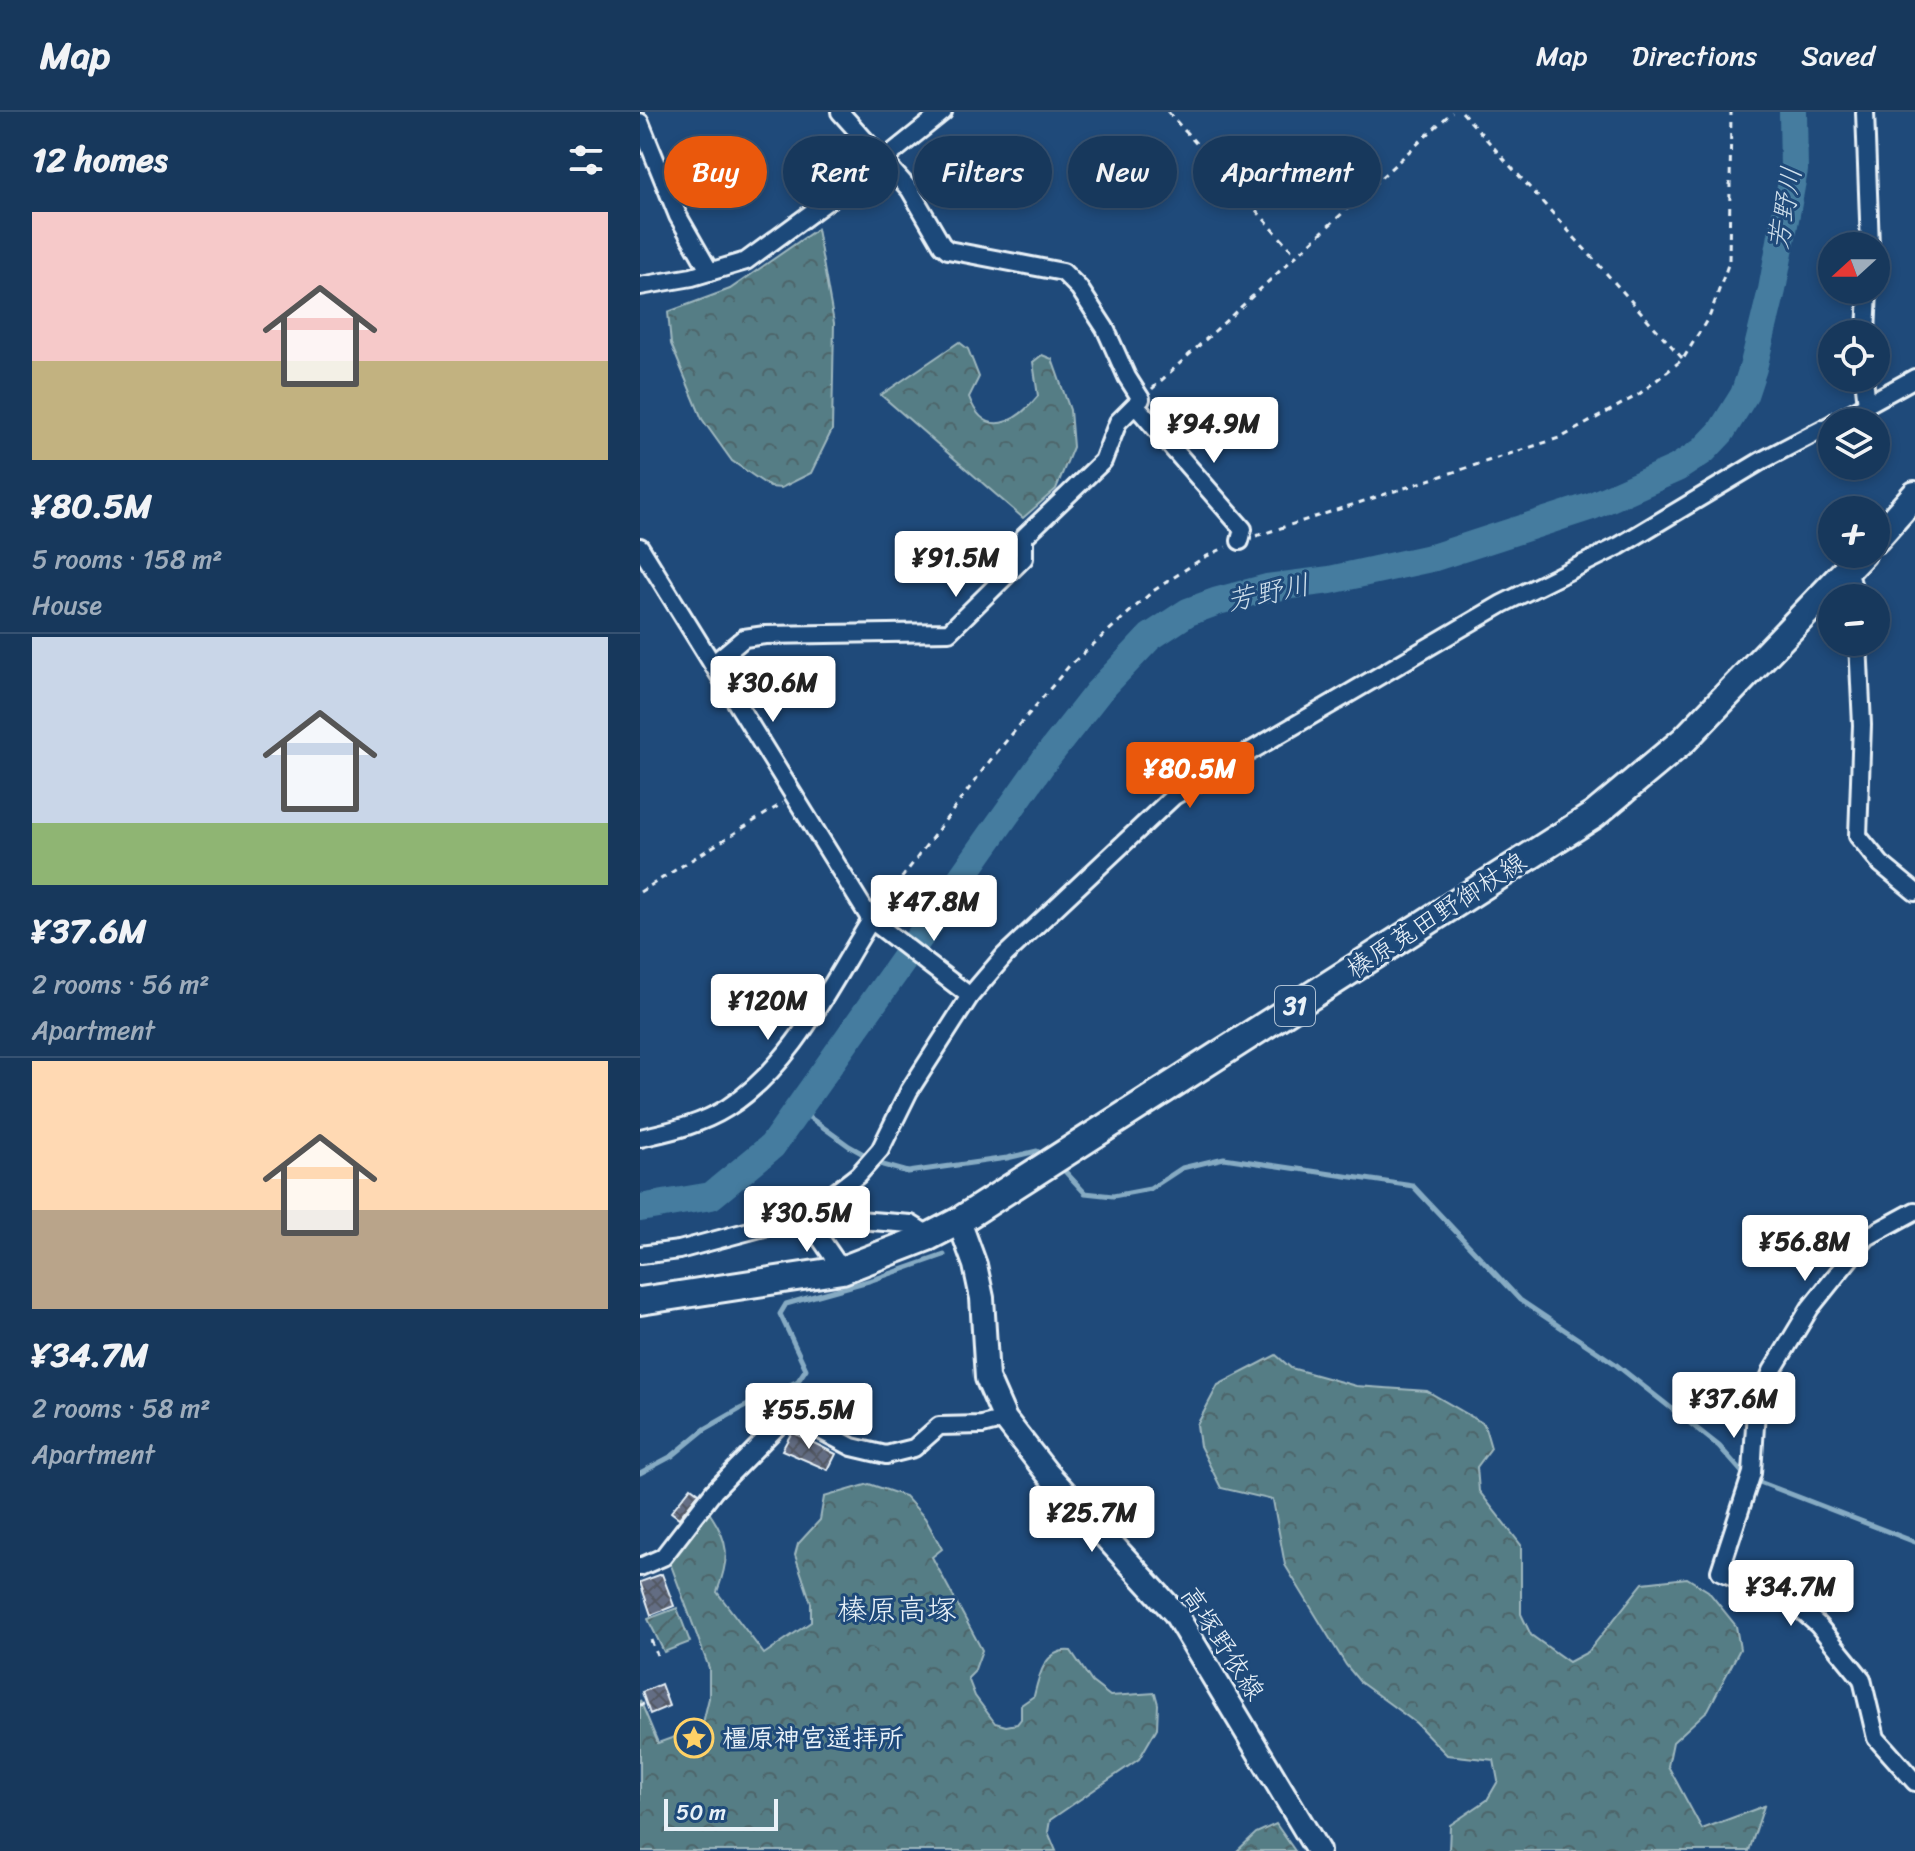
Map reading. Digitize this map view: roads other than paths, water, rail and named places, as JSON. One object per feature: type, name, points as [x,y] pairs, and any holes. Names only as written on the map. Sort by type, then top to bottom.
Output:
[{"type":"main road","points":[[1890,523],[1915,495]]},
{"type":"main road","name":"榛原菟田野御杖線","points":[[640,1301],[842,1270],[930,1236],[959,1221],[1594,815],[1684,740],[1849,568]]},
{"type":"main road","name":"高塚野依線","points":[[959,1221],[975,1265],[982,1298],[987,1378],[1005,1419],[1047,1473],[1175,1613],[1318,1851]]},
{"type":"street","points":[[840,112],[861,136]]},
{"type":"street","points":[[898,148],[943,112]]},
{"type":"street","points":[[1865,112],[1871,232]]},
{"type":"street","points":[[640,122],[678,216],[710,272]]},
{"type":"street","points":[[898,178],[910,190],[948,250],[1063,272],[1079,288],[1105,328],[1127,377],[1141,399]]},
{"type":"street","points":[[640,286],[710,272],[746,261],[818,208]]},
{"type":"street","points":[[1862,408],[1915,378]]},
{"type":"street","points":[[1866,392],[1867,405]]},
{"type":"street","points":[[713,664],[744,638],[765,635],[949,632],[1024,558],[1024,537],[1103,461],[1118,422],[1135,405],[1243,529],[1240,541]]},
{"type":"street","points":[[805,1216],[858,1175],[880,1150],[909,1091],[967,993],[1174,796],[1502,604],[1619,546],[1761,461],[1818,431]]},
{"type":"street","points":[[640,547],[876,923],[967,993]]},
{"type":"street","points":[[1859,656],[1862,725],[1858,836],[1881,864],[1915,892]]},
{"type":"street","points":[[640,1138],[689,1127],[725,1110],[755,1088],[795,1041],[876,923]]},
{"type":"street","points":[[1915,1211],[1867,1237],[1810,1308],[1772,1371],[1756,1410],[1749,1481],[1720,1571],[1794,1604],[1818,1625],[1862,1679],[1876,1738],[1915,1782]]},
{"type":"street","points":[[805,1216],[842,1270]]},
{"type":"street","points":[[640,1255],[679,1250],[805,1216],[911,1224],[930,1236]]},
{"type":"street","points":[[640,1567],[663,1557],[714,1491],[782,1422],[790,1419],[803,1421],[852,1447],[886,1455],[914,1448],[939,1426],[982,1425],[1005,1419]]},
{"type":"waterway","name":"芳野川","points":[[640,1208],[711,1196],[772,1146],[1044,761],[1098,692],[1150,637],[1188,612],[1218,601],[1267,588],[1330,580],[1435,557],[1592,506],[1677,468],[1703,451],[1721,432],[1744,395],[1753,368],[1772,290],[1794,170],[1793,112]]},
{"type":"waterway","points":[[798,1109],[849,1146],[883,1165],[908,1172],[1037,1151],[1046,1157]]},
{"type":"waterway","points":[[1061,1167],[1085,1193],[1113,1196],[1150,1189],[1182,1168],[1224,1158],[1413,1186],[1520,1300],[1614,1363],[1719,1446],[1742,1472],[1757,1481],[1915,1542]]},
{"type":"waterway","points":[[640,1473],[672,1456],[705,1429],[798,1381],[806,1369],[780,1314],[786,1304],[872,1280],[944,1255]]},
{"type":"place","name":"橿原神宮遥拝所","points":[[694,1738]]},
{"type":"district","name":"榛原高塚","points":[[897,1610]]}]
